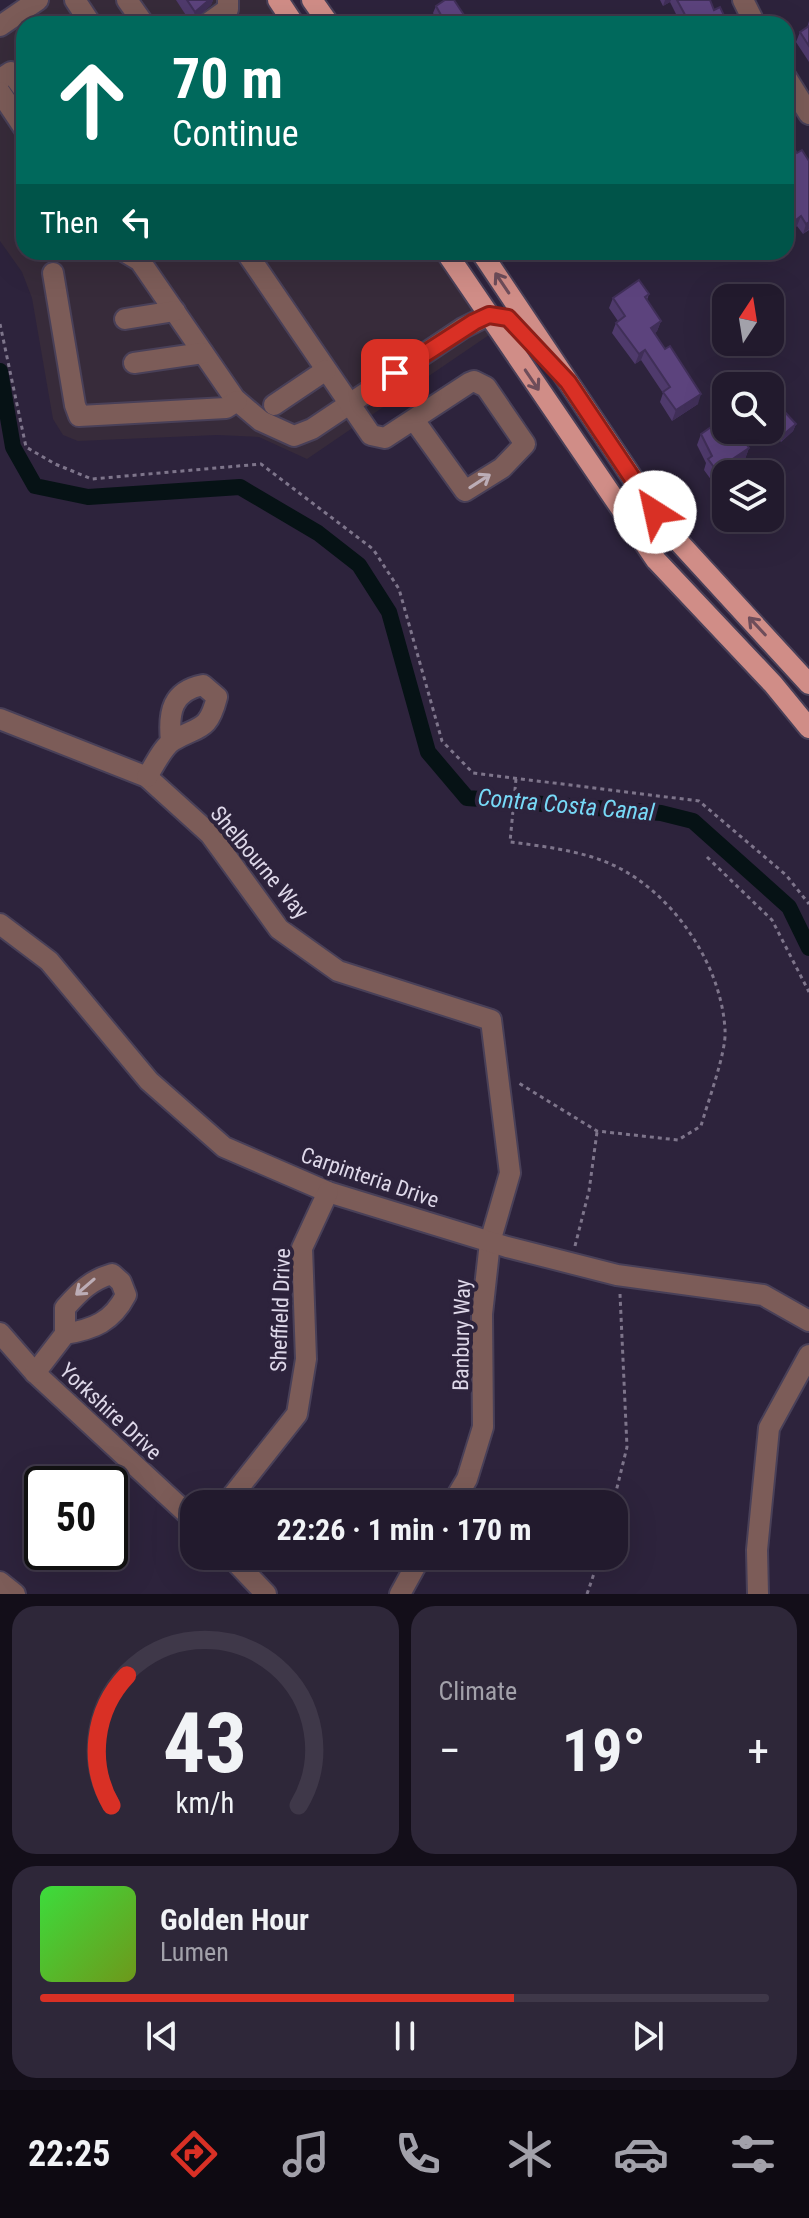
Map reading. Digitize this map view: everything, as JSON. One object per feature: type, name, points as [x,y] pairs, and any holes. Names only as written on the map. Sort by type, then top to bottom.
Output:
[{"type":"main road","points":[[451,260],[656,560],[738,644],[809,728]]},
{"type":"main road","points":[[486,260],[666,528],[809,684]]},
{"type":"main road","points":[[489,315],[514,322],[536,352],[568,382]]},
{"type":"street","points":[[0,26],[38,0]]},
{"type":"street","points":[[218,16],[228,9],[228,0]]},
{"type":"street","points":[[0,79],[11,72],[16,79]]},
{"type":"street","points":[[794,90],[809,114]]},
{"type":"street","points":[[0,92],[16,116]]},
{"type":"street","points":[[138,260],[237,401],[261,421],[294,436],[312,429],[489,315]]},
{"type":"street","points":[[253,260],[349,403],[378,439],[385,438],[474,381],[486,387],[525,444],[502,468],[465,491],[414,420]]},
{"type":"street","points":[[53,273],[79,416],[226,408],[237,401]]},
{"type":"street","points":[[125,319],[175,311]]},
{"type":"street","points":[[134,363],[203,353]]},
{"type":"street","points":[[274,405],[326,370]]},
{"type":"street","name":"Shelbourne Way","points":[[0,720],[147,777],[210,834],[279,929],[338,971],[491,1020]]},
{"type":"street","points":[[147,777],[171,741]]},
{"type":"street","name":"Carpinteria Drive","points":[[0,924],[49,961],[149,1081],[224,1147],[328,1192],[490,1242],[570,1265],[763,1295],[809,1321]]},
{"type":"street","name":"Banbury Way","points":[[460,1490],[467,1479],[483,1427],[482,1314],[490,1242],[510,1173],[491,1020]]},
{"type":"street","name":"Sheffield Drive","points":[[237,1490],[297,1414],[306,1359],[302,1248],[328,1192]]},
{"type":"street","name":"Yorkshire Drive","points":[[0,1333],[35,1373],[180,1507]]},
{"type":"street","points":[[35,1373],[65,1334]]},
{"type":"street","points":[[758,1594],[757,1550],[769,1428],[809,1355]]},
{"type":"street","points":[[243,1570],[266,1594]]},
{"type":"street","points":[[400,1594],[413,1570]]},
{"type":"street","points":[[0,1582],[15,1594]]},
{"type":"path","points":[[0,324],[26,447],[92,479],[261,464],[373,549],[399,589],[442,741],[473,773],[699,801],[786,875],[809,904]]},
{"type":"path","points":[[497,1068],[597,1131],[678,1140],[701,1126],[726,1032],[709,963],[666,903],[627,872],[560,848],[510,842],[516,779]]},
{"type":"path","points":[[707,857],[772,920],[809,992]]},
{"type":"path","points":[[570,1265],[589,1191],[597,1131]]},
{"type":"path","points":[[616,1490],[627,1447],[619,1290]]},
{"type":"path","points":[[587,1594],[595,1570]]},
{"type":"shaded area","points":[[47,0],[268,0],[279,16],[24,16]]},
{"type":"shaded area","points":[[16,21],[16,260],[440,260],[489,335],[307,459],[259,437],[217,435],[78,441],[63,435],[53,419],[32,298],[22,272],[0,241],[0,32]]},
{"type":"building","points":[[187,0],[209,0],[195,12]]},
{"type":"building","points":[[445,0],[454,0],[465,16],[442,16],[436,6]]},
{"type":"building","points":[[677,0],[710,0],[714,10],[720,7],[724,16],[686,16]]},
{"type":"building","points":[[809,26],[809,46],[800,32]]},
{"type":"building","points":[[794,148],[797,153],[802,150],[809,161],[809,222],[806,224],[801,216],[796,220]]},
{"type":"building","points":[[639,280],[649,294],[645,297],[661,321],[651,328],[665,349],[670,346],[701,394],[676,410],[663,392],[670,387],[645,350],[639,354],[616,323],[625,316],[613,298]]},
{"type":"building","points":[[784,411],[796,424],[784,434]]},
{"type":"building","points":[[712,426],[712,444],[746,444],[749,448],[731,460],[712,460],[712,464],[708,459],[712,456],[701,434]]},
{"type":"waterway","name":"Contra Costa Canal","points":[[0,371],[13,447],[35,486],[88,497],[240,487],[318,533],[359,565],[389,612],[428,752],[467,798],[661,813],[693,821],[789,907],[809,948]]},
{"type":"route","points":[[395,373],[474,322],[489,315],[508,318],[536,352],[568,382],[655,512]]}]
